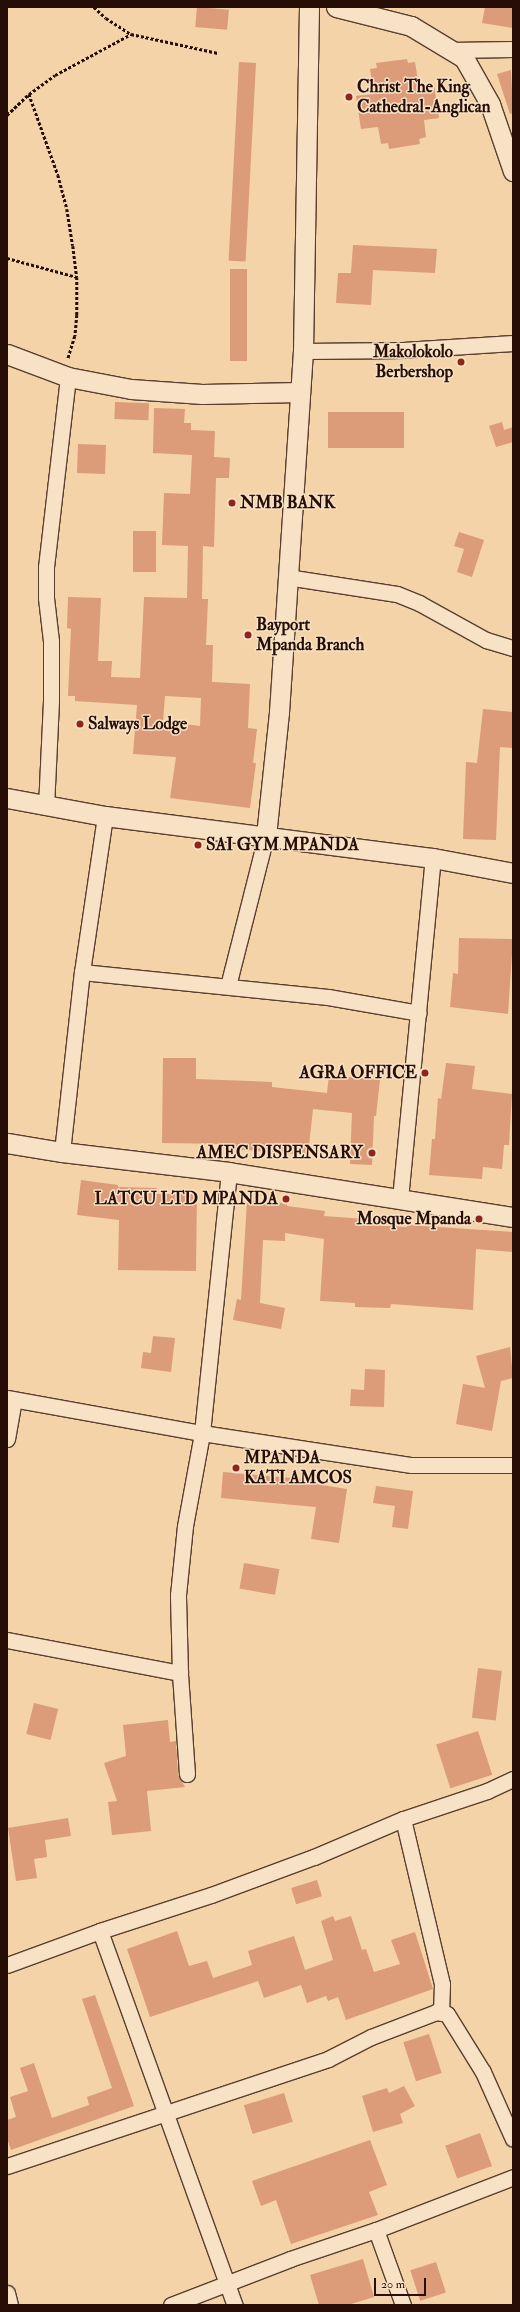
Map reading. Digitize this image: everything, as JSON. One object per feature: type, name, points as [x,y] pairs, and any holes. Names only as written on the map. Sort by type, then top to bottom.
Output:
[{"type":"street","points":[[228,986],[266,836],[279,712],[303,351],[310,7]]},
{"type":"street","points":[[336,7],[411,26],[464,58],[490,104],[513,171]]},
{"type":"street","points":[[450,50],[513,49]]},
{"type":"street","points":[[303,351],[403,350],[513,343]]},
{"type":"street","points":[[7,354],[66,376],[131,389],[202,394],[300,392]]},
{"type":"street","points":[[46,807],[51,745],[51,693],[46,567],[66,376]]},
{"type":"street","points":[[287,577],[396,594],[419,603],[486,640],[513,648]]},
{"type":"street","points":[[7,798],[46,807],[106,816],[433,858],[513,872]]},
{"type":"street","points":[[62,1152],[82,972],[106,816]]},
{"type":"street","points":[[400,1198],[420,1013],[433,858]]},
{"type":"street","points":[[82,972],[228,986],[328,998],[420,1013]]},
{"type":"street","points":[[7,1142],[62,1152],[229,1172],[513,1217]]},
{"type":"street","points":[[187,1774],[180,1673],[180,1579],[185,1526],[202,1433],[229,1172]]},
{"type":"street","points":[[7,1439],[11,1399],[202,1433],[412,1465],[513,1465]]},
{"type":"street","points":[[7,1640],[180,1673]]},
{"type":"street","points":[[7,1965],[100,1931],[211,1896],[314,1857],[403,1819],[487,1791],[513,1779]]},
{"type":"street","points":[[403,1819],[442,1984],[441,2012]]},
{"type":"street","points":[[100,1931],[164,2113],[235,2305]]},
{"type":"street","points":[[7,2166],[328,2059],[371,2037],[431,2013],[441,2012],[447,2014],[483,2072],[513,2139]]},
{"type":"street","points":[[171,2305],[227,2283],[376,2230],[513,2177]]},
{"type":"street","points":[[376,2230],[403,2305]]},
{"type":"street","points":[[7,2293],[10,2305]]},
{"type":"path","points":[[94,7],[106,18],[131,34],[218,53]]},
{"type":"path","points":[[7,115],[29,94],[61,72],[131,34]]},
{"type":"path","points":[[29,94],[58,175],[67,209],[77,277],[75,336],[66,376]]},
{"type":"path","points":[[7,258],[77,277]]},
{"type":"building","points":[[197,7],[229,10],[227,30],[195,27]]},
{"type":"building","points":[[485,7],[513,7],[513,28],[482,23]]},
{"type":"building","points":[[407,59],[408,63],[415,62],[419,87],[434,85],[439,118],[424,120],[426,137],[419,139],[420,144],[389,149],[388,143],[381,144],[378,127],[361,129],[356,96],[374,94],[370,69],[377,68],[376,63]]},
{"type":"building","points":[[239,62],[256,63],[246,262],[229,261]]},
{"type":"building","points":[[511,70],[513,113],[510,114],[497,74]]},
{"type":"building","points":[[353,245],[437,249],[435,273],[373,270],[371,305],[336,303],[338,273],[351,273]]},
{"type":"building","points":[[230,269],[247,269],[247,361],[230,361]]},
{"type":"building","points":[[115,402],[149,403],[148,420],[114,419]]},
{"type":"building","points":[[154,408],[185,409],[184,423],[191,423],[191,430],[215,431],[214,457],[230,458],[229,478],[216,478],[214,547],[203,546],[202,599],[208,599],[206,645],[213,645],[212,682],[250,684],[248,728],[257,729],[253,763],[256,763],[250,808],[170,798],[176,757],[133,754],[137,705],[75,701],[75,696],[68,696],[71,629],[67,628],[68,597],[101,598],[98,661],[112,661],[111,677],[140,678],[144,597],[187,598],[188,546],[162,545],[164,493],[190,494],[192,455],[153,453]],"holes":[[[165,696],[201,698],[200,726],[163,721]]]},
{"type":"building","points":[[328,412],[404,412],[404,448],[328,448]]},
{"type":"building","points":[[502,422],[504,430],[513,427],[513,442],[496,447],[489,426]]},
{"type":"building","points":[[78,444],[106,445],[105,474],[77,473]]},
{"type":"building","points":[[133,531],[156,531],[156,572],[133,572]]},
{"type":"building","points":[[459,532],[484,540],[472,577],[457,572],[464,549],[454,546]]},
{"type":"building","points":[[483,709],[513,712],[513,748],[500,747],[496,840],[463,839],[466,762],[477,763]]},
{"type":"building","points":[[459,938],[513,939],[508,1014],[450,1007],[453,973],[458,974]]},
{"type":"building","points":[[163,1058],[196,1058],[196,1079],[272,1082],[272,1087],[327,1093],[329,1075],[380,1080],[376,1116],[374,1116],[372,1165],[350,1164],[352,1113],[313,1109],[308,1155],[233,1149],[234,1144],[162,1143]]},
{"type":"building","points":[[446,1063],[475,1066],[472,1089],[512,1094],[509,1145],[504,1145],[502,1169],[483,1167],[482,1179],[429,1175],[432,1139],[435,1139],[438,1098],[441,1099]]},
{"type":"building","points":[[81,1180],[118,1185],[118,1187],[157,1188],[157,1194],[197,1194],[196,1271],[118,1270],[119,1220],[77,1215]]},
{"type":"building","points":[[247,1201],[287,1203],[287,1206],[325,1211],[324,1216],[365,1219],[365,1225],[407,1227],[407,1225],[513,1232],[513,1252],[476,1249],[473,1310],[391,1304],[390,1308],[355,1307],[355,1303],[320,1301],[324,1239],[285,1233],[285,1241],[263,1240],[260,1303],[285,1308],[281,1329],[233,1320],[237,1299],[241,1300]]},
{"type":"building","points":[[153,1336],[175,1338],[171,1372],[141,1368],[143,1352],[151,1353]]},
{"type":"building","points":[[510,1347],[513,1378],[501,1381],[492,1431],[456,1424],[463,1384],[485,1388],[476,1356]]},
{"type":"building","points":[[365,1369],[385,1370],[384,1407],[350,1406],[351,1389],[364,1390]]},
{"type":"building","points":[[223,1472],[303,1479],[303,1482],[347,1489],[339,1543],[311,1539],[316,1507],[221,1498]]},
{"type":"building","points":[[376,1486],[413,1491],[408,1529],[392,1527],[395,1506],[373,1503]]},
{"type":"building","points":[[244,1563],[279,1569],[275,1595],[239,1589]]},
{"type":"building","points":[[478,1668],[502,1671],[496,1721],[472,1718]]},
{"type":"building","points":[[34,1703],[58,1709],[51,1740],[26,1734]]},
{"type":"building","points":[[168,1720],[170,1742],[176,1741],[178,1775],[185,1787],[147,1791],[151,1831],[112,1835],[108,1802],[117,1801],[104,1763],[126,1756],[123,1725]]},
{"type":"building","points":[[478,1731],[492,1775],[450,1788],[436,1745]]},
{"type":"building","points":[[68,1818],[71,1836],[45,1840],[47,1857],[34,1859],[37,1878],[16,1881],[8,1828]]},
{"type":"building","points":[[317,1880],[322,1896],[296,1904],[291,1888]]},
{"type":"building","points":[[333,1916],[335,1921],[351,1916],[362,1950],[366,1949],[374,1972],[400,1964],[391,1940],[415,1932],[433,1989],[346,2020],[338,1997],[328,2001],[326,1996],[307,2003],[301,1985],[264,1998],[258,1981],[150,2017],[127,1949],[177,1931],[189,1966],[207,1961],[213,1978],[252,1965],[248,1951],[294,1936],[305,1970],[333,1960],[321,1921]]},
{"type":"building","points":[[95,1995],[134,2106],[11,2150],[7,2138],[7,2120],[16,2117],[10,2097],[28,2091],[20,2068],[34,2063],[52,2118],[89,2105],[87,2097],[112,2088],[82,1999]]},
{"type":"building","points":[[429,2034],[442,2073],[416,2081],[403,2042]]},
{"type":"building","points":[[404,2086],[415,2106],[400,2114],[403,2123],[373,2132],[362,2096],[387,2088],[389,2093]]},
{"type":"building","points":[[284,2093],[293,2122],[253,2134],[244,2105]]},
{"type":"building","points":[[480,2133],[492,2166],[457,2179],[445,2146]]},
{"type":"building","points":[[370,2140],[387,2185],[369,2192],[378,2215],[291,2244],[276,2200],[261,2206],[252,2181]]},
{"type":"building","points":[[363,2259],[374,2297],[348,2305],[319,2305],[310,2275]]},
{"type":"building","points":[[436,2262],[446,2292],[420,2301],[410,2270]]},
{"type":"place","name":"Christ The King Cathedral-Anglican","points":[[349,97]]},
{"type":"place","name":"Makolokolo Berbershop","points":[[461,362]]},
{"type":"place","name":"NMB BANK","points":[[232,503]]},
{"type":"place","name":"Bayport Mpanda Branch","points":[[248,635]]},
{"type":"place","name":"Salways Lodge","points":[[80,724]]},
{"type":"place","name":"SAI GYM MPANDA","points":[[198,845]]},
{"type":"place","name":"AGRA OFFICE","points":[[425,1073]]},
{"type":"place","name":"AMEC DISPENSARY","points":[[372,1153]]},
{"type":"place","name":"LATCU LTD MPANDA","points":[[286,1199]]},
{"type":"place","name":"Mosque Mpanda","points":[[479,1219]]},
{"type":"place","name":"MPANDA KATI AMCOS","points":[[236,1468]]}]
